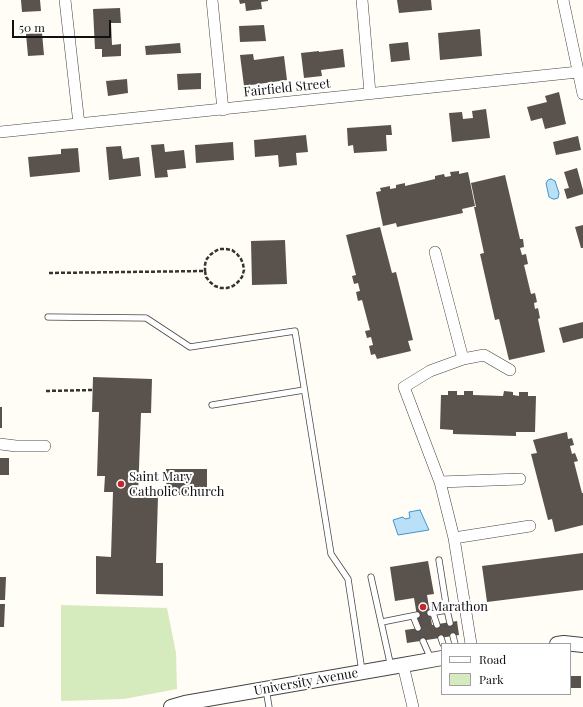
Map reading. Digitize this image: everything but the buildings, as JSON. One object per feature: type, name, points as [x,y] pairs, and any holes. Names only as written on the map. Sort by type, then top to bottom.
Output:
[{"type":"street","points":[[65,0],[79,124]]},
{"type":"street","points":[[212,0],[223,110]]},
{"type":"street","points":[[362,0],[370,93]]},
{"type":"street","points":[[563,0],[583,94]]},
{"type":"street","name":"Fairfield Street","points":[[0,132],[578,72]]},
{"type":"street","points":[[435,252],[463,359]]},
{"type":"street","points":[[471,643],[454,538],[440,482],[404,386],[430,372],[463,359],[484,355],[510,370]]},
{"type":"street","points":[[0,444],[16,446],[45,446]]},
{"type":"street","points":[[440,482],[520,479]]},
{"type":"street","points":[[454,538],[530,526]]},
{"type":"street","points":[[571,644],[583,645]]},
{"type":"street","name":"University Avenue","points":[[171,707],[362,673],[436,658]]},
{"type":"street","points":[[397,666],[413,707]]},
{"type":"lane","points":[[48,317],[146,318],[190,346],[295,332],[331,554],[348,579],[362,673]]},
{"type":"lane","points":[[212,405],[304,390]]},
{"type":"lane","points":[[439,560],[450,622]]},
{"type":"lane","points":[[371,577],[382,622],[397,666]]},
{"type":"lane","points":[[437,625],[432,613],[447,610]]},
{"type":"lane","points":[[382,622],[415,616],[418,628]]},
{"type":"lane","points":[[454,636],[455,643]]},
{"type":"lane","points":[[423,641],[436,658]]},
{"type":"lane","points":[[266,689],[269,707]]},
{"type":"path","points":[[226,249],[232,250],[237,254],[241,259],[244,270],[238,282],[227,288],[215,286],[206,277],[205,271],[206,260],[210,255],[214,252],[226,249]]},
{"type":"path","points":[[48,273],[205,271]]},
{"type":"path","points":[[46,391],[93,390]]},
{"type":"green space","points":[[61,605],[167,608],[176,653],[177,689],[124,699],[61,701]]},
{"type":"water","points":[[551,179],[555,181],[559,193],[558,198],[555,199],[549,197],[546,183]]},
{"type":"water","points":[[420,510],[429,530],[398,535],[393,520],[403,517],[405,519],[410,518],[409,512]]},
{"type":"place","name":"Saint Mary Catholic Church","points":[[121,484]]},
{"type":"place","name":"Marathon","points":[[423,607]]}]
